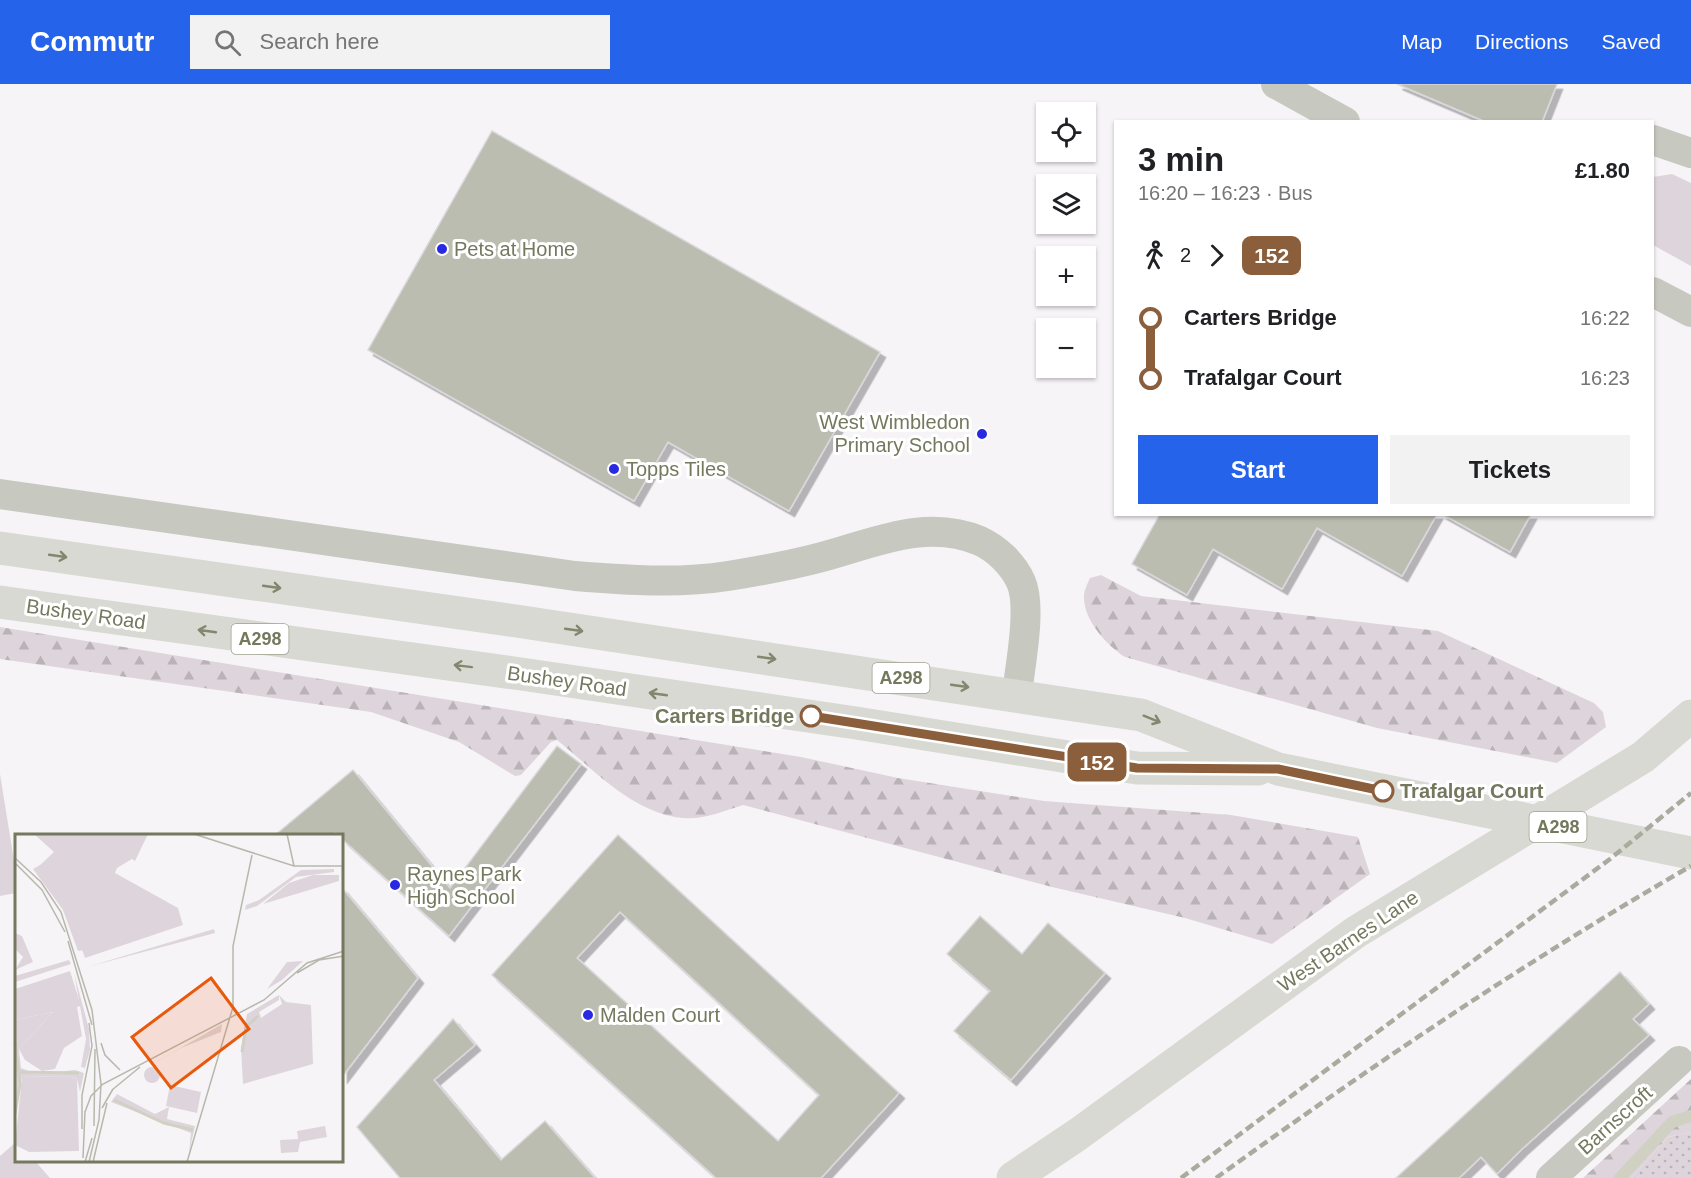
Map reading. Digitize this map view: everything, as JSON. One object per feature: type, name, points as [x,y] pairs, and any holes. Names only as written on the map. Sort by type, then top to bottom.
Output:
[{"type":"main road","name":"Bushey Road","points":[[0,548],[1017,694],[1142,715],[1278,769],[1425,801],[1691,853]]},
{"type":"main road","name":"Bushey Road","points":[[0,602],[521,674],[856,723],[1137,768],[1278,769]]},
{"type":"main road","name":"West Barnes Lane","points":[[1014,1178],[1077,1135],[1356,932],[1643,757],[1691,716]]},
{"type":"street","points":[[1276,84],[1341,120]]},
{"type":"street","points":[[1654,140],[1691,153]]},
{"type":"street","points":[[1654,293],[1691,312]]},
{"type":"street","points":[[0,494],[575,576],[648,582],[729,576],[820,557],[890,537],[934,530],[968,536],[991,546],[1008,561],[1022,583],[1024,634],[1017,694]]},
{"type":"street","name":"Barnscroft","points":[[1551,1178],[1679,1061]]},
{"type":"green space","points":[[1672,174],[1691,183],[1691,266],[1654,246],[1654,177]]},
{"type":"green space","points":[[1101,575],[1141,596],[1438,631],[1594,703],[1603,712],[1606,727],[1557,763],[1377,728],[1125,657],[1110,646],[1097,631],[1087,614],[1085,589],[1090,578]]},
{"type":"green space","points":[[0,627],[801,757],[898,778],[1044,801],[1231,815],[1358,837],[1370,874],[1272,944],[1185,918],[1052,887],[743,805],[698,818],[665,815],[631,799],[615,788],[557,740],[551,742],[521,775],[515,776],[459,742],[371,712],[0,659]]},
{"type":"green space","points":[[0,774],[15,867],[15,893],[0,896]]},
{"type":"green space","points":[[1691,1079],[1691,1132],[1668,1137],[1631,1178],[1583,1178]]},
{"type":"green space","points":[[1691,1132],[1691,1178],[1631,1178],[1668,1137]]},
{"type":"green space","points":[[15,1143],[15,1163],[37,1163],[50,1178],[0,1178],[0,1156]]},
{"type":"building","points":[[1397,84],[1557,84],[1543,120],[1481,120]]},
{"type":"building","points":[[492,131],[880,352],[789,511],[668,442],[634,501],[368,350]]},
{"type":"building","points":[[1159,516],[1436,516],[1402,576],[1317,528],[1282,589],[1213,549],[1187,595],[1132,564]]},
{"type":"building","points":[[1446,516],[1530,516],[1510,552]]},
{"type":"building","points":[[557,746],[581,764],[449,936],[344,841],[344,834],[276,834],[353,770],[450,888]]},
{"type":"building","points":[[618,835],[899,1093],[821,1178],[716,1178],[492,975]],"holes":[[[620,912],[819,1095],[778,1141],[577,958]]]},
{"type":"building","points":[[344,890],[418,978],[344,1074]]},
{"type":"building","points":[[980,916],[1022,954],[1048,923],[1105,973],[1011,1080],[954,1031],[990,991],[947,954]]},
{"type":"building","points":[[1620,972],[1649,1004],[1633,1019],[1649,1035],[1497,1174],[1481,1157],[1459,1178],[1396,1178]]},
{"type":"building","points":[[453,1019],[475,1045],[434,1080],[501,1160],[545,1121],[595,1178],[400,1178],[357,1127]]},
{"type":"waterway","points":[[1620,1178],[1672,1122],[1691,1116]]},
{"type":"railway","points":[[1181,1178],[1610,859],[1691,793]]},
{"type":"railway","points":[[1216,1178],[1449,1016],[1569,939],[1691,866]]},
{"type":"bus line","name":"152","points":[[811,716],[1137,768],[1278,769],[1383,791]]},
{"type":"place","name":"Pets at Home","points":[[442,249]]},
{"type":"place","name":"West Wimbledon Primary School","points":[[982,434]]},
{"type":"place","name":"Topps Tiles","points":[[614,469]]},
{"type":"place","name":"Carters Bridge","points":[[811,716]]},
{"type":"place","name":"Trafalgar Court","points":[[1383,791]]},
{"type":"place","name":"Raynes Park High School","points":[[395,885]]},
{"type":"place","name":"Malden Court","points":[[588,1015]]}]
